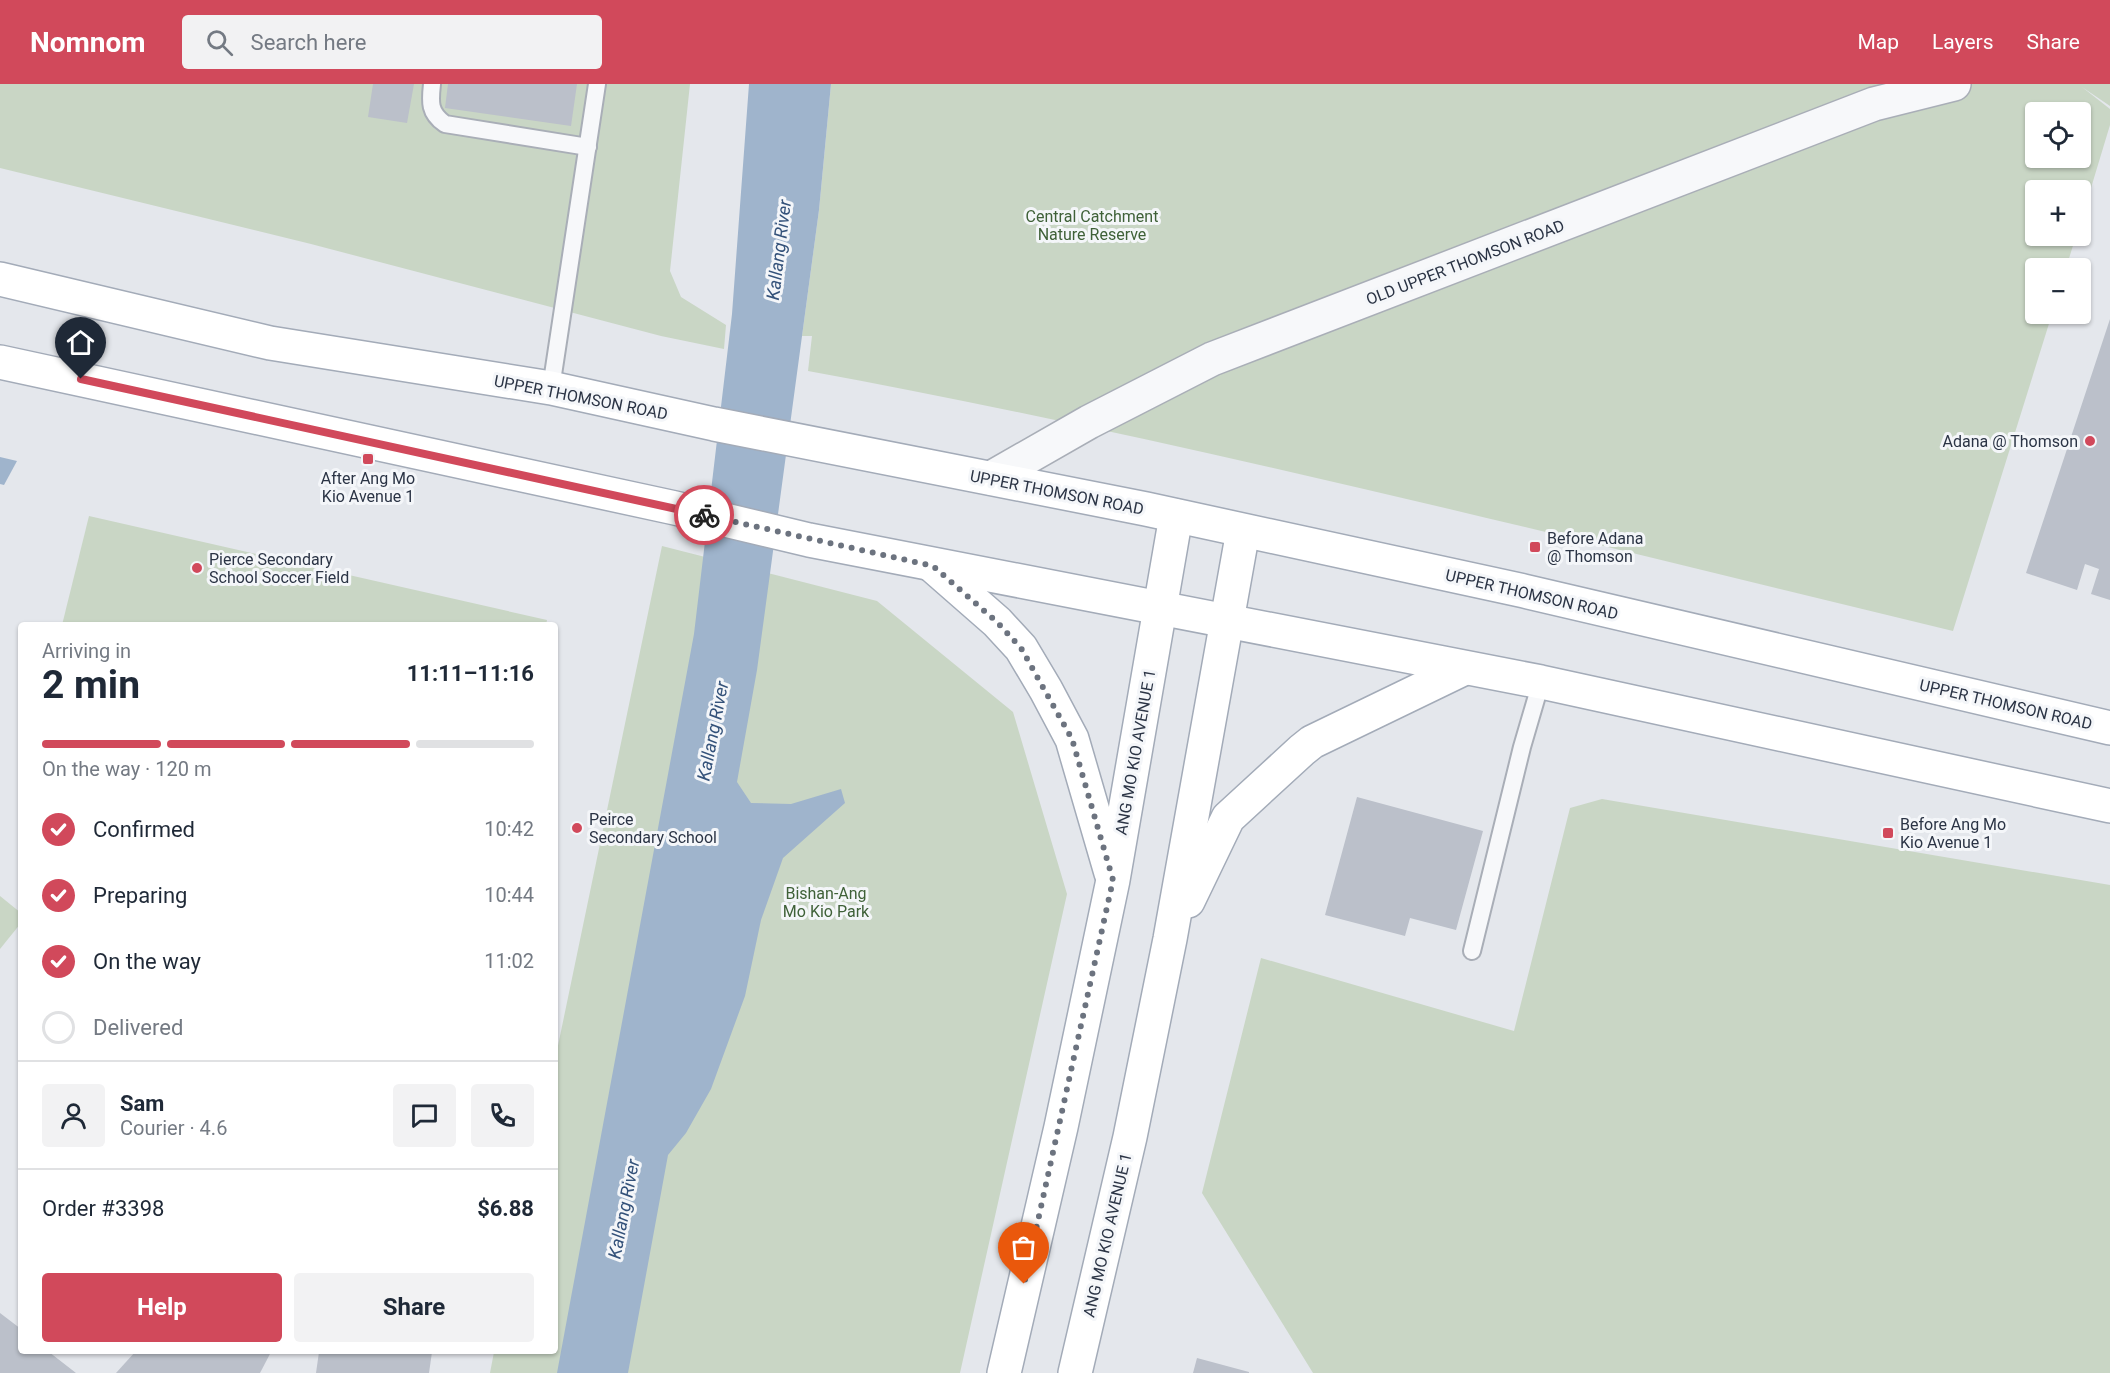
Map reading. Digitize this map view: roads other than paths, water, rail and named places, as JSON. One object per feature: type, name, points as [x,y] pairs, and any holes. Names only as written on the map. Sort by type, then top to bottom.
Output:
[{"type":"main road","name":"UPPER THOMSON ROAD","points":[[0,279],[270,344],[551,388],[714,424],[1176,516],[1524,591],[2110,728]]},
{"type":"main road","points":[[0,362],[933,566],[1540,682],[2110,806]]},
{"type":"main road","name":"ANG MO KIO AVENUE 1","points":[[1004,1373],[1061,1127],[1113,880],[1176,516]]},
{"type":"main road","name":"ANG MO KIO AVENUE 1","points":[[1075,1373],[1130,1137],[1170,939],[1243,531]]},
{"type":"main road","points":[[933,566],[997,622],[1021,648],[1046,690],[1072,739],[1113,880]]},
{"type":"main road","points":[[1170,939],[1228,818],[1235,811],[1312,742],[1465,668]]},
{"type":"street","name":"OLD UPPER THOMSON ROAD","points":[[991,478],[1089,423],[1212,359],[1874,105],[1954,84]]},
{"type":"lane","points":[[432,84],[430,103],[434,117],[445,124],[588,147]]},
{"type":"lane","points":[[551,388],[597,84]]},
{"type":"lane","points":[[1472,951],[1540,682]]},
{"type":"water","name":"Kallang River","points":[[749,84],[831,84],[819,210],[757,670],[737,782],[751,803],[791,804],[841,789],[845,803],[783,858],[761,920],[745,996],[711,1089],[686,1133],[668,1155],[628,1373],[557,1373],[694,634],[732,314]]},
{"type":"water","points":[[0,457],[17,461],[4,485],[0,484]]},
{"type":"place","name":"Adana @ Thomson","points":[[2090,441]]},
{"type":"place","name":"After Ang Mo Kio Avenue 1","points":[[368,459]]},
{"type":"place","name":"Before Adana @ Thomson","points":[[1535,547]]},
{"type":"place","name":"Pierce Secondary School Soccer Field","points":[[197,568]]},
{"type":"place","name":"Peirce Secondary School","points":[[577,828]]},
{"type":"place","name":"Before Ang Mo Kio Avenue 1","points":[[1888,833]]},
{"type":"park label","name":"Central Catchment Nature Reserve","points":[[1092,225]]},
{"type":"park label","name":"Bishan-Ang Mo Kio Park","points":[[826,902]]}]
